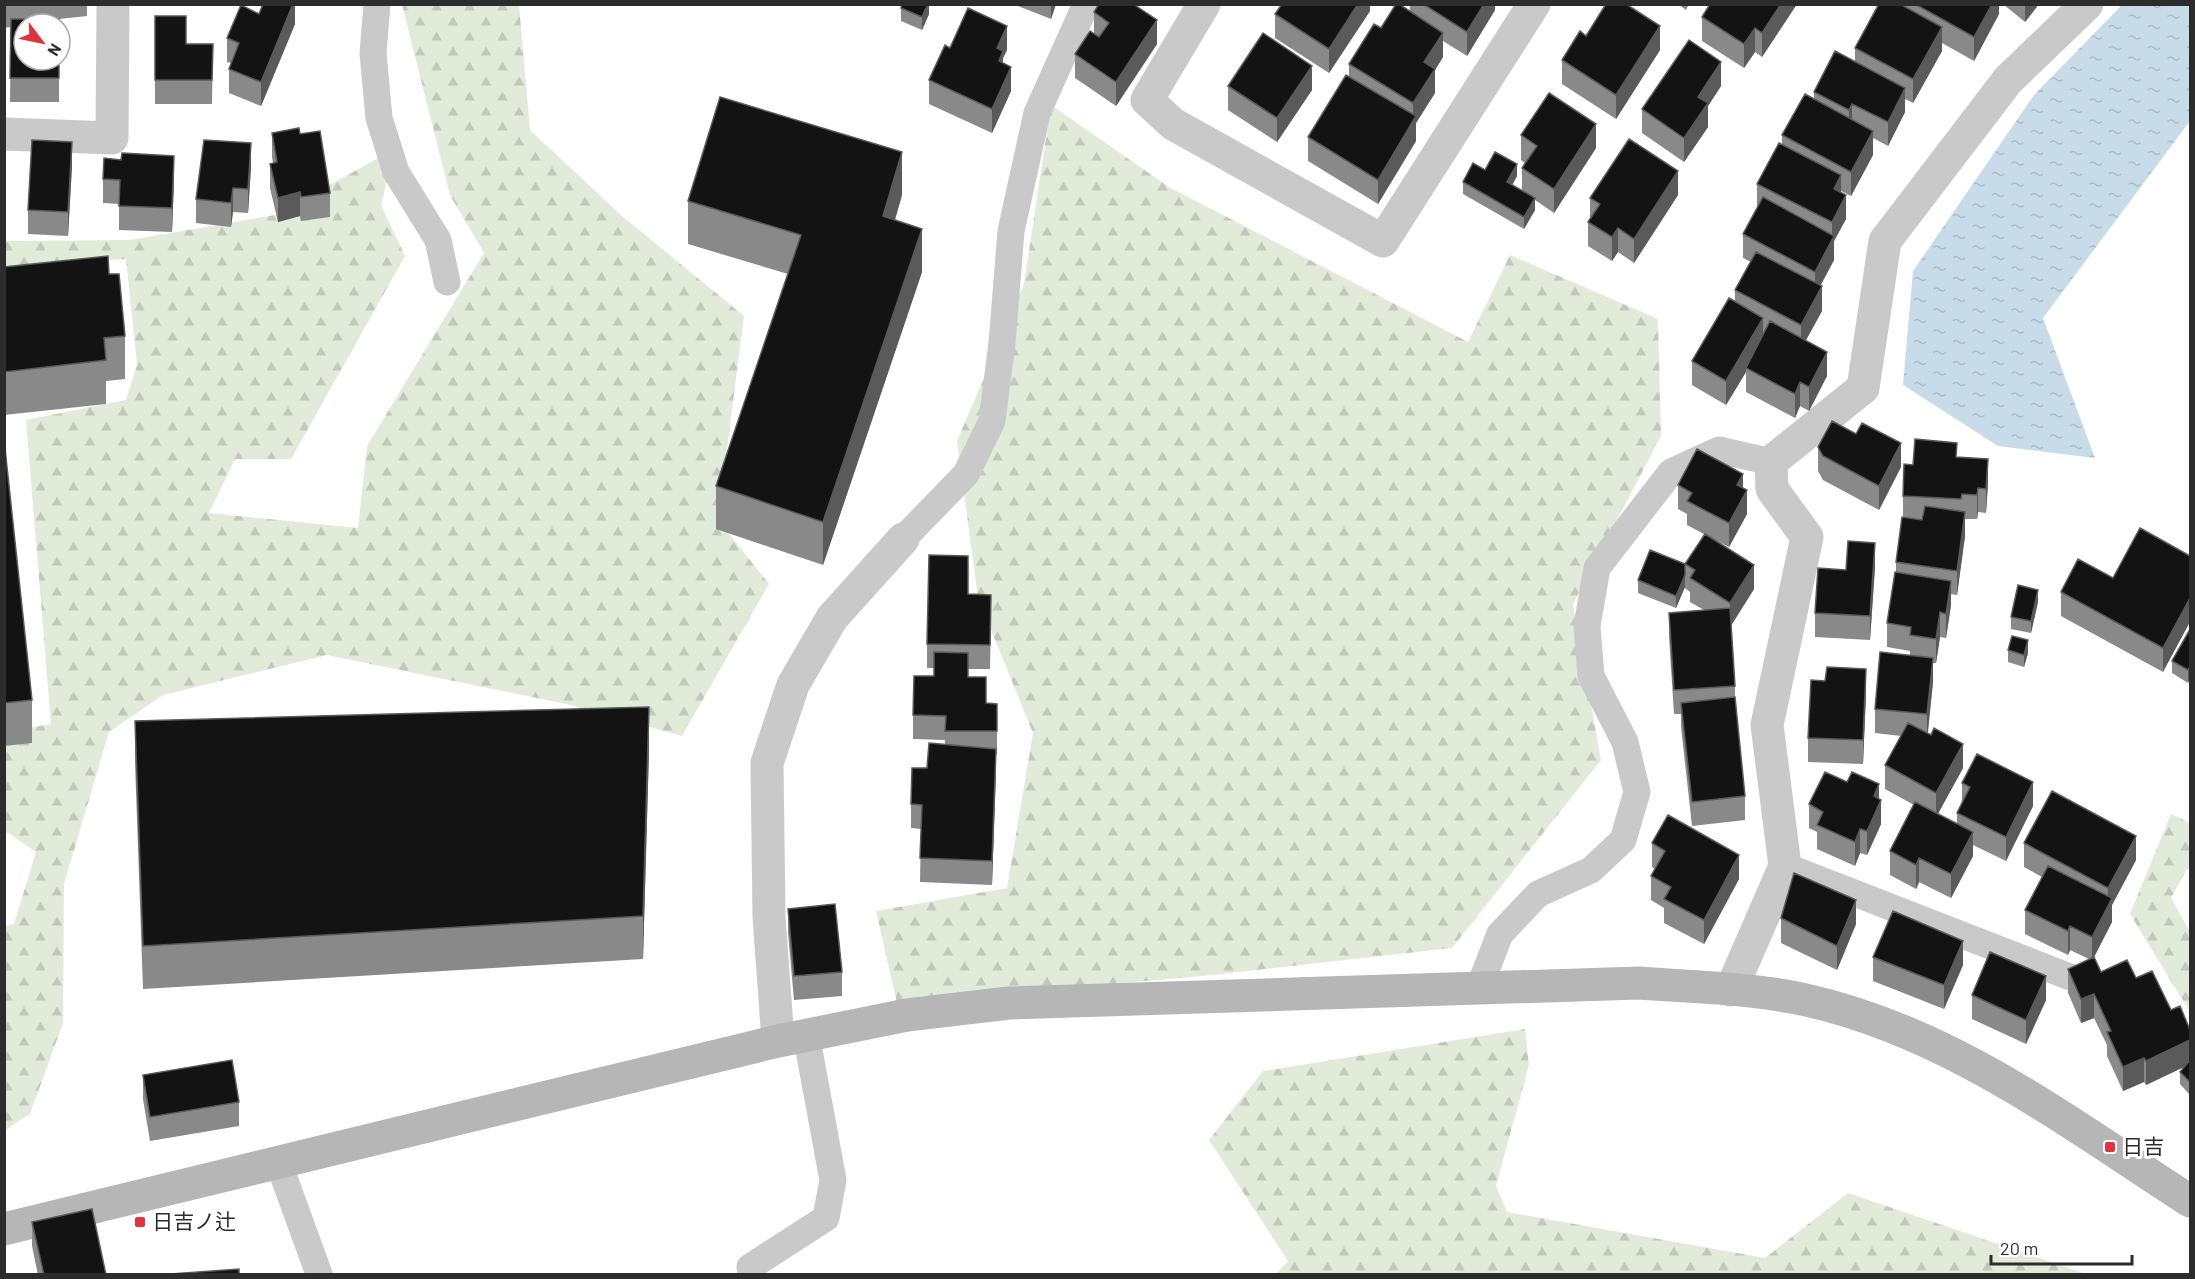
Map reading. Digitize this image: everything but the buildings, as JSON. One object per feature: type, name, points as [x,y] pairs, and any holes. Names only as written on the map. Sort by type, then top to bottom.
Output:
[{"type":"street","points":[[4,134],[112,138],[113,4]]},
{"type":"street","points":[[1204,4],[1147,100],[1173,124],[1383,241],[1534,4]]},
{"type":"street","points":[[1731,990],[1785,866],[1767,725],[1807,537],[1772,489],[1771,462],[1863,388],[1886,241],[2008,80],[2087,4]]},
{"type":"street","points":[[792,1037],[769,917],[766,763],[793,685],[832,618],[903,539]]},
{"type":"street","points":[[4,1229],[279,1164],[792,1037],[907,1015],[1009,1003],[1639,983],[1731,990],[1805,1000],[1866,1017],[1908,1032],[1974,1063],[2190,1201]]},
{"type":"lane","points":[[377,4],[372,52],[379,118],[396,172],[438,240],[447,282]]},
{"type":"lane","points":[[903,539],[966,474],[992,421],[1002,343],[1011,231],[1037,113],[1086,4]]},
{"type":"lane","points":[[1479,988],[1500,934],[1538,894],[1591,870],[1623,840],[1637,792],[1625,742],[1591,676],[1587,626],[1598,568],[1671,472],[1719,450],[1771,462]]},
{"type":"lane","points":[[1785,866],[2070,977]]},
{"type":"lane","points":[[751,1275],[750,1267],[826,1218],[833,1180],[792,1037]]},
{"type":"lane","points":[[279,1164],[319,1275]]},
{"type":"green space","points":[[402,5],[519,5],[530,130],[622,216],[744,316],[718,520],[769,584],[682,736],[566,704],[327,655],[163,695],[109,732],[64,884],[63,1023],[30,1114],[5,1130],[5,926],[14,924],[36,852],[5,831],[4,732],[51,724],[26,420],[126,400],[137,365],[126,259],[5,267],[5,241],[130,240],[275,215],[395,149],[381,205],[405,256],[291,459],[235,459],[209,513],[358,528],[367,446],[484,253],[450,195]]},
{"type":"green space","points":[[1051,105],[1169,187],[1468,342],[1510,255],[1658,319],[1661,436],[1573,604],[1601,760],[1452,948],[1213,975],[897,1003],[876,911],[1007,888],[1033,733],[978,598],[957,441],[1024,284]]},
{"type":"green space","points":[[2171,814],[2190,823],[2190,869],[2187,869],[2171,898],[2190,932],[2190,1012],[2130,914]]},
{"type":"green space","points":[[1525,1029],[1529,1065],[1496,1186],[1507,1212],[1765,1258],[1848,1193],[2086,1274],[1276,1274],[1288,1261],[1209,1140],[1263,1071]]},
{"type":"water","points":[[2123,4],[2190,5],[2190,121],[2043,318],[2095,458],[1998,446],[1903,385],[1913,271],[2034,95]]},
{"type":"place","name":"日吉","points":[[2110,1147]]},
{"type":"place","name":"日吉ノ辻","points":[[140,1222]]}]
